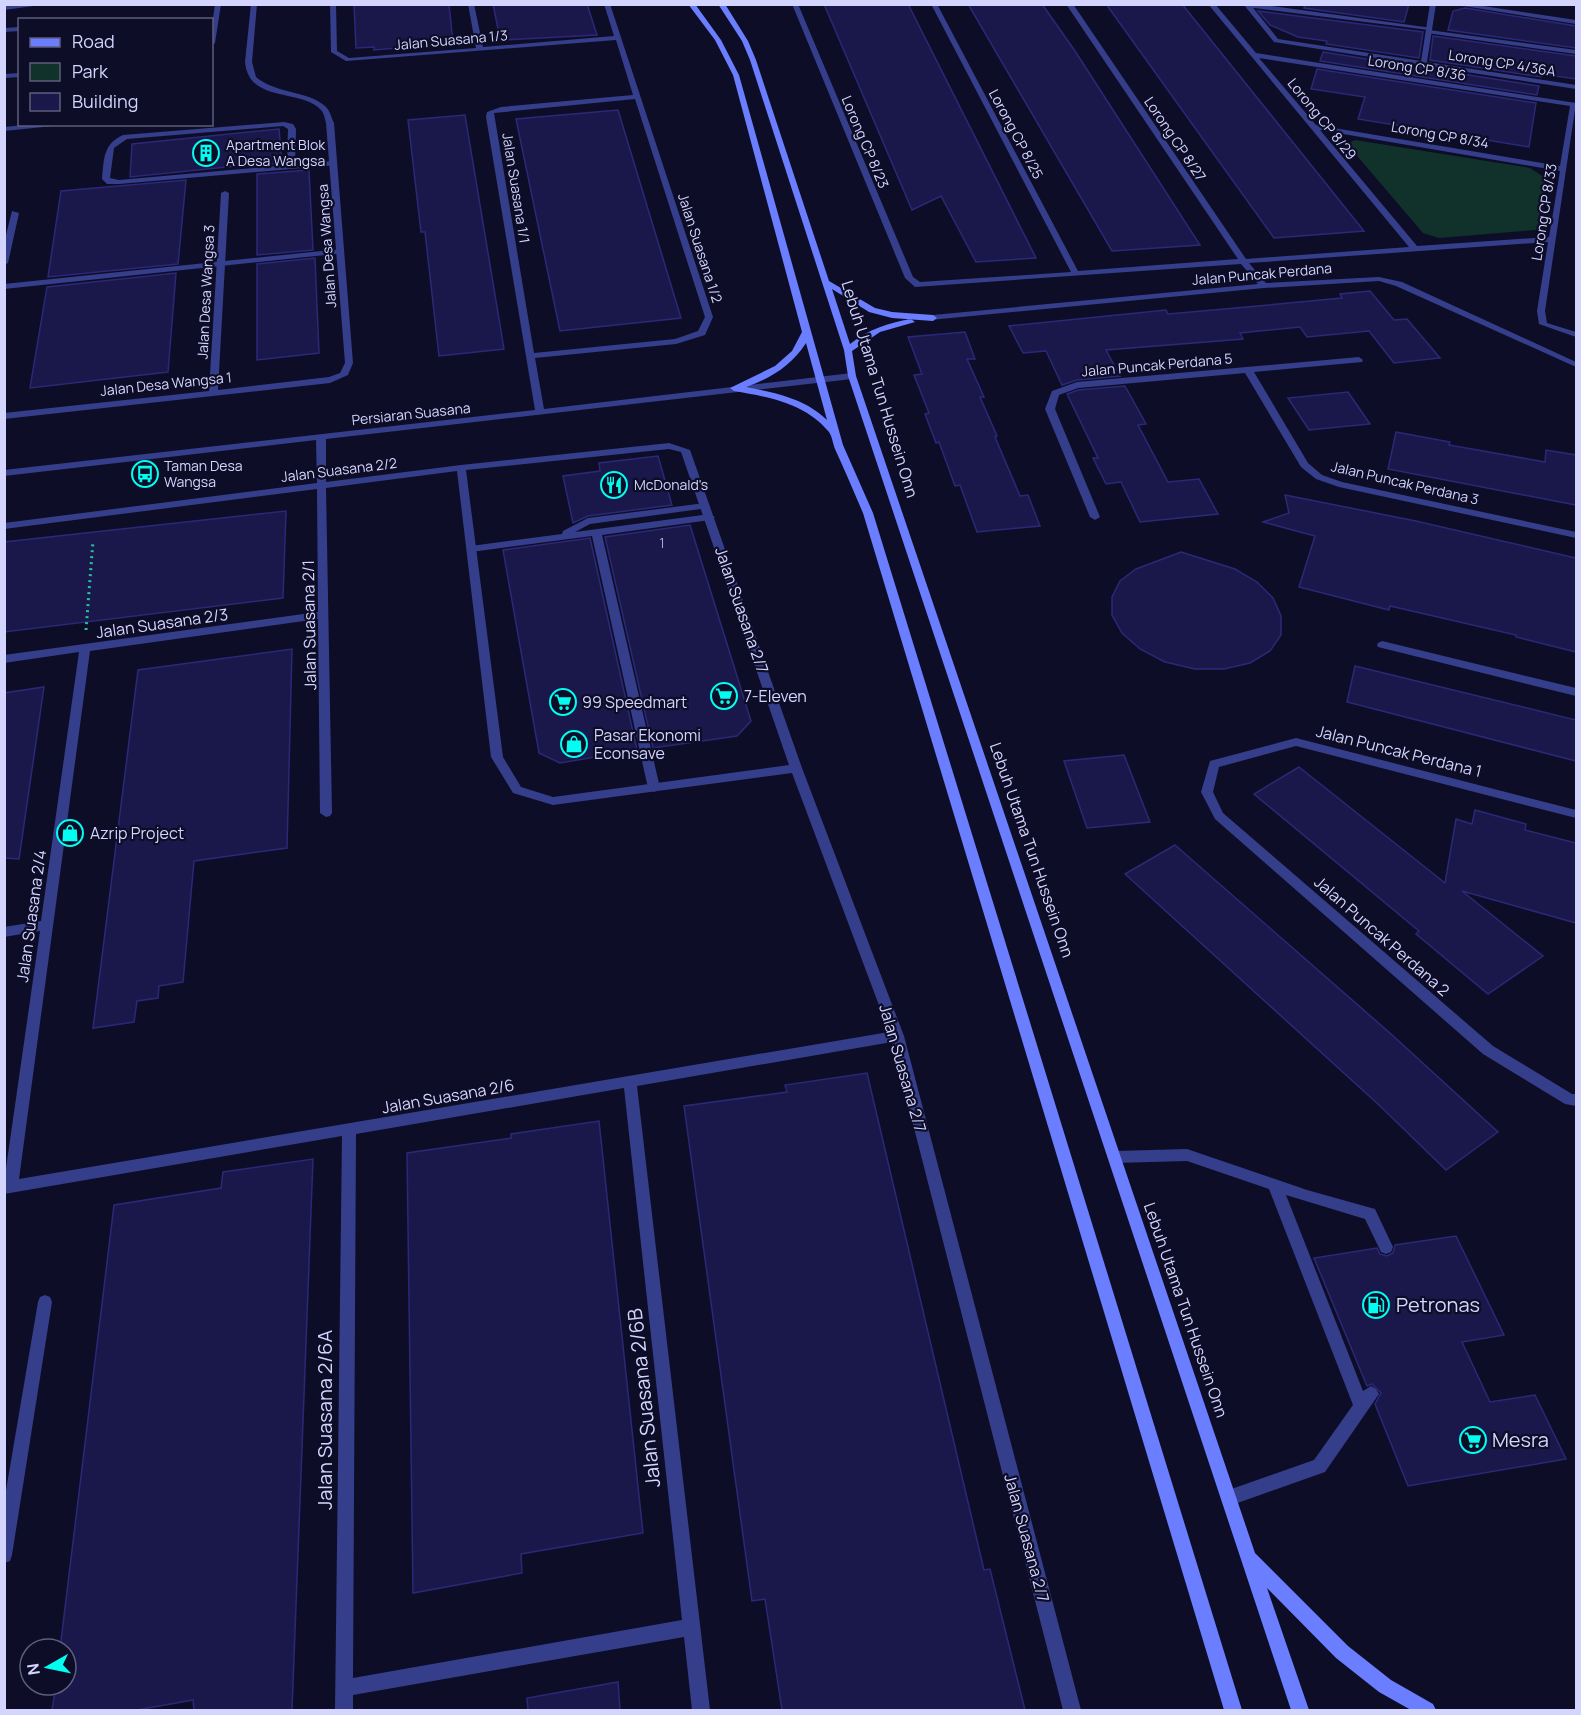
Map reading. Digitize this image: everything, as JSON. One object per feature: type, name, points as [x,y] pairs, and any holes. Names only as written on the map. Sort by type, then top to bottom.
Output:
[{"type":"main road","name":"Lebuh Utama Tun Hussein Onn","points":[[721,4],[733,20],[753,60],[848,350],[852,376],[1300,1710]]},
{"type":"main road","points":[[731,4],[733,20]]},
{"type":"main road","points":[[695,7],[718,40],[736,75],[835,434],[868,513],[1233,1710]]},
{"type":"main road","points":[[826,282],[872,310],[892,315],[933,318]]},
{"type":"main road","points":[[848,350],[870,332],[886,325],[933,318]]},
{"type":"main road","points":[[734,388],[766,376],[784,364],[798,351],[807,332]]},
{"type":"main road","points":[[734,388],[778,396],[806,406],[835,434]]},
{"type":"main road","points":[[1248,1556],[1342,1652],[1385,1686],[1427,1710]]},
{"type":"street","points":[[4,8],[45,4]]},
{"type":"street","points":[[213,26],[218,4]]},
{"type":"street","name":"Jalan Desa Wangsa","points":[[254,4],[249,71],[256,81],[271,89],[323,107],[330,123],[349,363],[344,375],[330,380]]},
{"type":"street","name":"Jalan Suasana 1/3","points":[[333,4],[334,52],[348,60],[619,38]]},
{"type":"street","points":[[471,4],[480,50]]},
{"type":"street","name":"Jalan Suasana 1/2","points":[[530,356],[676,341],[702,333],[709,316],[607,4]]},
{"type":"street","name":"Lorong CP 8/23","points":[[795,4],[909,278],[918,285],[1076,274]]},
{"type":"street","name":"Lorong CP 8/25","points":[[934,4],[1076,274]]},
{"type":"street","name":"Lorong CP 8/27","points":[[1069,4],[1243,261],[1263,286]]},
{"type":"street","name":"Lorong CP 8/29","points":[[1211,4],[1414,248]]},
{"type":"street","points":[[1318,14],[1321,4]]},
{"type":"street","points":[[1424,63],[1433,4]]},
{"type":"street","points":[[1454,4],[1576,22]]},
{"type":"street","points":[[1247,5],[1576,52]]},
{"type":"street","name":"Lorong CP 4/36A","points":[[1247,5],[1276,42],[1576,87]]},
{"type":"street","name":"Lorong CP 8/36","points":[[1253,54],[1575,104]]},
{"type":"street","name":"Jalan Suasana 1/1","points":[[540,413],[491,112],[501,109],[637,98]]},
{"type":"street","name":"Lorong CP 8/33","points":[[1575,104],[1541,311],[1544,324],[1576,335]]},
{"type":"street","points":[[291,167],[292,129],[284,124],[126,137],[115,141],[110,146],[106,179],[119,183],[291,167],[334,163]]},
{"type":"street","points":[[4,129],[49,126]]},
{"type":"street","name":"Lorong CP 8/34","points":[[1312,127],[1564,169]]},
{"type":"street","name":"Jalan Desa Wangsa 3","points":[[213,392],[225,193]]},
{"type":"street","points":[[4,263],[15,213]]},
{"type":"street","points":[[1076,274],[1552,239]]},
{"type":"street","points":[[4,287],[340,251]]},
{"type":"street","name":"Jalan Puncak Perdana","points":[[933,318],[1263,286],[1379,279],[1389,281],[1576,365]]},
{"type":"street","name":"Jalan Puncak Perdana 5","points":[[1095,517],[1050,409],[1055,393],[1077,385],[1359,360]]},
{"type":"street","name":"Jalan Puncak Perdana 3","points":[[1248,370],[1304,465],[1319,477],[1340,484],[1576,535]]},
{"type":"street","name":"Persiaran Suasana","points":[[4,473],[852,376]]},
{"type":"street","name":"Jalan Desa Wangsa 1","points":[[4,416],[330,380]]},
{"type":"street","name":"Jalan Suasana 2/1","points":[[321,438],[326,813]]},
{"type":"street","name":"Jalan Suasana 2/2","points":[[4,526],[461,468],[678,446]]},
{"type":"street","name":"Jalan Suasana 2/7","points":[[678,446],[685,450],[710,517],[796,768],[897,1036],[1072,1710]]},
{"type":"street","points":[[461,468],[498,757],[517,790],[553,801],[796,768]]},
{"type":"street","points":[[557,538],[588,521],[705,506]]},
{"type":"street","points":[[471,549],[710,517]]},
{"type":"street","points":[[596,532],[654,788]]},
{"type":"street","name":"Jalan Suasana 2/3","points":[[4,659],[323,615]]},
{"type":"street","points":[[1382,645],[1576,692]]},
{"type":"street","name":"Jalan Suasana 2/4","points":[[8,1188],[85,649]]},
{"type":"street","name":"Jalan Puncak Perdana 1","points":[[1214,764],[1296,742],[1576,814]]},
{"type":"street","name":"Jalan Puncak Perdana 2","points":[[1214,764],[1207,792],[1219,816],[1488,1050],[1570,1100],[1576,1100]]},
{"type":"street","points":[[4,932],[47,925]]},
{"type":"street","name":"Jalan Suasana 2/6","points":[[8,1188],[897,1036]]},
{"type":"street","name":"Jalan Suasana 2/6B","points":[[630,1081],[701,1710]]},
{"type":"street","name":"Jalan Suasana 2/6A","points":[[344,1710],[349,1129]]},
{"type":"street","points":[[1114,1157],[1187,1155],[1275,1186],[1370,1214],[1386,1247]]},
{"type":"street","points":[[1229,1498],[1319,1466],[1366,1399],[1275,1186]]},
{"type":"street","points":[[4,1555],[45,1302]]},
{"type":"street","points":[[344,1688],[690,1627]]},
{"type":"path","points":[[85,649],[93,541]]},
{"type":"green space","points":[[1355,140],[1530,168],[1544,177],[1543,226],[1535,230],[1439,238],[1423,233],[1347,144]]},
{"type":"building","points":[[354,4],[449,4],[453,43],[374,50],[374,47],[356,48]]},
{"type":"building","points":[[493,4],[587,4],[597,35],[505,40],[504,33],[499,34]]},
{"type":"building","points":[[824,4],[908,4],[1036,258],[976,262],[941,196],[912,210]]},
{"type":"building","points":[[968,4],[1042,4],[1075,51],[1200,245],[1112,251]]},
{"type":"building","points":[[1106,4],[1182,4],[1364,231],[1274,238]]},
{"type":"building","points":[[1305,4],[1409,4],[1404,22],[1304,8]]},
{"type":"building","points":[[1465,8],[1576,26],[1576,48],[1448,30],[1453,11]]},
{"type":"building","points":[[1258,11],[1423,32],[1419,58],[1326,44],[1327,41],[1298,37],[1270,25]]},
{"type":"building","points":[[1433,36],[1576,56],[1576,79],[1541,74],[1541,77],[1430,60]]},
{"type":"building","points":[[1323,52],[1539,86],[1537,95],[1320,61]]},
{"type":"building","points":[[1317,69],[1536,103],[1529,147],[1358,119],[1365,97],[1311,89]]},
{"type":"building","points":[[618,110],[681,318],[560,331],[516,119]]},
{"type":"building","points":[[465,115],[504,349],[439,356],[425,232],[421,232],[408,120]]},
{"type":"building","name":"Apartment Blok A Desa Wangsa","points":[[279,129],[282,163],[130,177],[132,144]]},
{"type":"building","points":[[309,170],[313,250],[257,255],[257,174]]},
{"type":"building","points":[[186,180],[178,264],[48,277],[61,191]]},
{"type":"building","points":[[315,258],[319,353],[257,360],[257,264]]},
{"type":"building","points":[[176,273],[168,372],[30,388],[47,287]]},
{"type":"building","points":[[1370,291],[1394,320],[1407,319],[1440,358],[1394,363],[1369,331],[1307,337],[1300,327],[1240,333],[1243,339],[1106,350],[1120,376],[1077,380],[1062,385],[1046,351],[1023,353],[1009,326],[1166,310],[1168,314],[1342,298],[1340,294]]},
{"type":"building","points":[[965,332],[975,359],[967,359],[984,397],[980,397],[997,436],[995,437],[1020,496],[1028,495],[1040,526],[977,532],[960,485],[955,486],[939,442],[936,443],[925,414],[929,413],[914,375],[922,374],[908,337]]},
{"type":"building","points":[[1125,386],[1146,424],[1138,425],[1168,482],[1199,479],[1218,514],[1140,522],[1121,482],[1106,484],[1093,458],[1098,458],[1067,394],[1078,390]]},
{"type":"building","points":[[1348,392],[1370,424],[1309,430],[1288,398]]},
{"type":"building","points":[[1396,432],[1450,442],[1449,445],[1545,462],[1546,450],[1576,455],[1576,505],[1388,469]]},
{"type":"building","name":"McDonald's","points":[[658,456],[672,505],[588,516],[573,523],[563,476],[600,471],[599,463]]},
{"type":"building","points":[[1285,495],[1416,521],[1576,558],[1576,652],[1516,637],[1516,635],[1390,606],[1389,610],[1299,587],[1315,536],[1263,522],[1289,513]]},
{"type":"building","points":[[286,511],[283,598],[4,632],[4,542]]},
{"type":"building","points":[[690,525],[751,721],[737,736],[653,748],[605,537]]},
{"type":"building","points":[[590,538],[637,750],[560,763],[539,753],[503,550]]},
{"type":"building","points":[[1181,552],[1235,569],[1257,582],[1273,598],[1281,616],[1281,635],[1270,651],[1250,663],[1224,669],[1195,669],[1165,662],[1140,649],[1122,633],[1112,615],[1112,597],[1120,581],[1136,569]]},
{"type":"building","points":[[292,649],[287,848],[194,861],[183,982],[159,986],[158,998],[137,1001],[134,1022],[93,1028],[138,670]]},
{"type":"building","points":[[1355,666],[1576,720],[1576,761],[1347,702]]},
{"type":"building","points":[[44,687],[19,859],[4,858],[4,693]]},
{"type":"building","points":[[1124,755],[1150,822],[1087,828],[1064,761]]},
{"type":"building","points":[[1299,767],[1445,883],[1456,819],[1472,824],[1475,810],[1526,824],[1525,830],[1576,843],[1576,923],[1462,891],[1543,956],[1488,994],[1416,934],[1419,931],[1254,794]]},
{"type":"building","points":[[1175,845],[1391,1034],[1498,1132],[1446,1170],[1379,1105],[1125,874]]},
{"type":"building","points":[[867,1073],[984,1570],[990,1569],[1025,1710],[782,1710],[765,1599],[752,1601],[684,1106],[787,1092],[785,1085]]},
{"type":"building","points":[[599,1121],[643,1533],[521,1554],[522,1573],[413,1593],[407,1153],[511,1138],[511,1134]]},
{"type":"building","points":[[313,1159],[292,1710],[194,1710],[193,1700],[137,1710],[52,1710],[54,1697],[78,1697],[78,1637],[61,1637],[114,1205],[221,1188],[223,1172]]},
{"type":"building","points":[[1456,1236],[1504,1335],[1462,1342],[1490,1402],[1535,1395],[1566,1459],[1408,1486],[1375,1404],[1381,1393],[1372,1384],[1367,1386],[1314,1258],[1377,1248],[1380,1254],[1387,1256],[1393,1253],[1395,1245]]},
{"type":"building","points":[[618,1682],[620,1710],[528,1710],[527,1698]]},
{"type":"place","name":"Apartment Blok A Desa Wangsa","points":[[206,153]]},
{"type":"place","name":"Taman Desa Wangsa","points":[[145,474]]},
{"type":"place","name":"McDonald's","points":[[614,485]]},
{"type":"place","name":"7-Eleven","points":[[724,696]]},
{"type":"place","name":"99 Speedmart","points":[[563,702]]},
{"type":"place","name":"Pasar Ekonomi Econsave","points":[[574,744]]},
{"type":"place","name":"Azrip Project","points":[[70,833]]},
{"type":"place","name":"Petronas","points":[[1376,1305]]},
{"type":"place","name":"Mesra","points":[[1473,1440]]}]
